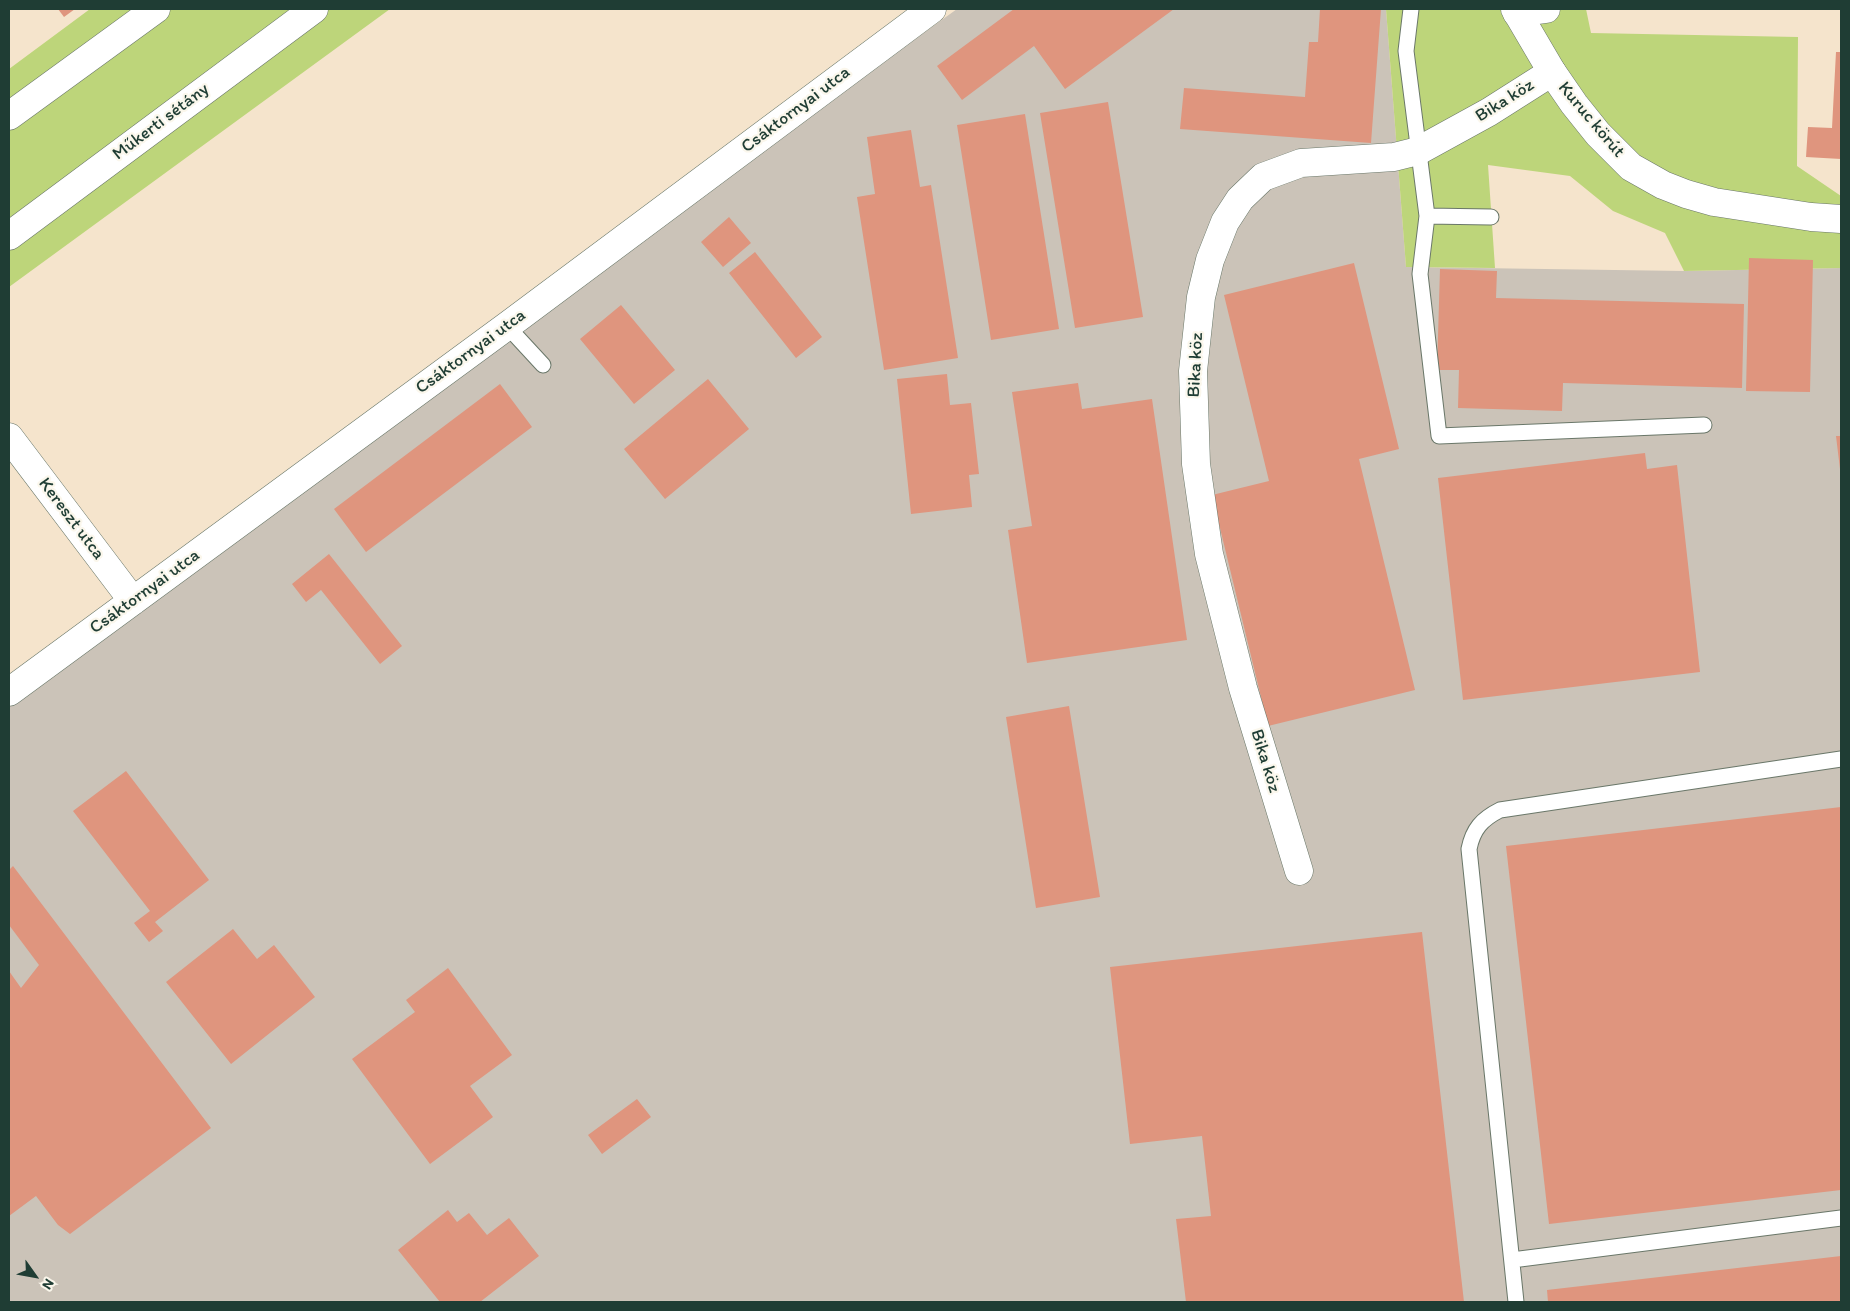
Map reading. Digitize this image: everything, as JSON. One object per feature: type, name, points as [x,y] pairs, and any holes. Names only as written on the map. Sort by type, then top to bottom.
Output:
[{"type":"street","points":[[9,116],[156,9]]},
{"type":"street","name":"Műkerti sétány","points":[[9,236],[314,9]]},
{"type":"street","name":"Csáktornyai utca","points":[[9,692],[507,326],[932,9]]},
{"type":"street","points":[[1516,11],[1546,9]]},
{"type":"street","name":"Kuruc körút","points":[[1516,11],[1552,72],[1574,104],[1605,141],[1631,167],[1663,185],[1714,202],[1811,217],[1841,219]]},
{"type":"street","name":"Bika köz","points":[[1299,871],[1243,688],[1209,554],[1196,464],[1193,371],[1201,297],[1210,260],[1225,222],[1240,199],[1263,177],[1301,163],[1394,157],[1418,151],[1489,112],[1552,72]]},
{"type":"street","name":"Kereszt utca","points":[[9,437],[133,601]]},
{"type":"lane","points":[[1410,9],[1406,50],[1427,216],[1420,274],[1439,436],[1704,425]]},
{"type":"lane","points":[[1427,216],[1492,217]]},
{"type":"lane","points":[[507,326],[543,365]]},
{"type":"lane","points":[[1516,1302],[1470,849],[1472,836],[1478,826],[1488,816],[1500,810],[1841,759]]},
{"type":"lane","points":[[1512,1260],[1841,1218]]},
{"type":"shaded area","points":[[957,9],[1386,9],[1406,267],[1684,271],[1841,268],[1841,1302],[9,1302],[9,693],[133,601]]},
{"type":"green space","points":[[90,9],[390,9],[9,287],[9,69]]},
{"type":"green space","points":[[1386,9],[1586,9],[1591,33],[1798,37],[1797,166],[1841,196],[1841,268],[1684,271],[1665,233],[1613,211],[1570,176],[1488,165],[1495,268],[1406,267]]},
{"type":"building","points":[[58,9],[75,9],[64,17]]},
{"type":"building","points":[[1014,9],[1174,9],[1065,89],[1034,46],[962,100],[937,66]]},
{"type":"building","points":[[1320,9],[1381,9],[1371,143],[1180,129],[1184,88],[1305,97],[1309,42],[1318,42]]},
{"type":"building","points":[[1836,52],[1841,52],[1841,159],[1806,157],[1808,127],[1832,128]]},
{"type":"building","points":[[1108,102],[1143,317],[1075,328],[1040,113]]},
{"type":"building","points":[[1025,114],[1059,329],[991,340],[957,125]]},
{"type":"building","points":[[911,130],[920,187],[931,185],[958,358],[884,370],[857,197],[875,194],[867,137]]},
{"type":"building","points":[[729,217],[751,243],[723,267],[701,242]]},
{"type":"building","points":[[755,252],[822,337],[796,358],[729,273]]},
{"type":"building","points":[[1749,258],[1813,260],[1810,392],[1746,391]]},
{"type":"building","points":[[1354,263],[1399,449],[1359,459],[1415,690],[1268,726],[1212,495],[1269,481],[1224,295]]},
{"type":"building","points":[[1440,269],[1497,271],[1496,298],[1744,304],[1742,388],[1563,383],[1562,411],[1458,408],[1459,370],[1437,370]]},
{"type":"building","points":[[621,305],[675,370],[634,404],[580,339]]},
{"type":"building","points":[[947,374],[950,405],[971,403],[979,474],[969,475],[972,507],[911,514],[897,379]]},
{"type":"building","points":[[708,379],[749,429],[665,499],[624,449]]},
{"type":"building","points":[[1078,383],[1082,409],[1152,399],[1187,640],[1027,663],[1008,530],[1032,526],[1012,392]]},
{"type":"building","points":[[500,384],[532,427],[366,552],[334,509]]},
{"type":"building","points":[[1836,436],[1841,436],[1841,469],[1840,469]]},
{"type":"building","points":[[1645,453],[1647,469],[1677,465],[1700,672],[1463,700],[1438,478]]},
{"type":"building","points":[[329,554],[402,646],[380,664],[321,590],[306,602],[292,584]]},
{"type":"building","points":[[1069,706],[1100,897],[1036,908],[1006,717]]},
{"type":"building","points":[[126,771],[209,880],[155,922],[163,931],[149,942],[134,923],[150,911],[73,811]]},
{"type":"building","points":[[1841,807],[1841,1190],[1549,1224],[1506,846]]},
{"type":"building","points":[[13,866],[211,1128],[70,1234],[58,1225],[36,1196],[9,1216],[9,971],[21,988],[39,965],[9,925],[9,870]]},
{"type":"building","points":[[233,929],[257,959],[274,945],[315,997],[231,1064],[166,982]]},
{"type":"building","points":[[1422,932],[1464,1302],[1186,1302],[1176,1219],[1211,1216],[1202,1136],[1130,1144],[1110,967]]},
{"type":"building","points":[[448,968],[512,1055],[470,1086],[493,1117],[430,1164],[352,1059],[415,1012],[406,1000]]},
{"type":"building","points":[[637,1099],[651,1117],[602,1154],[588,1135]]},
{"type":"building","points":[[448,1210],[457,1222],[469,1213],[487,1235],[509,1218],[539,1256],[480,1302],[440,1302],[398,1250]]},
{"type":"building","points":[[1841,1256],[1841,1302],[1548,1302],[1547,1290]]}]
